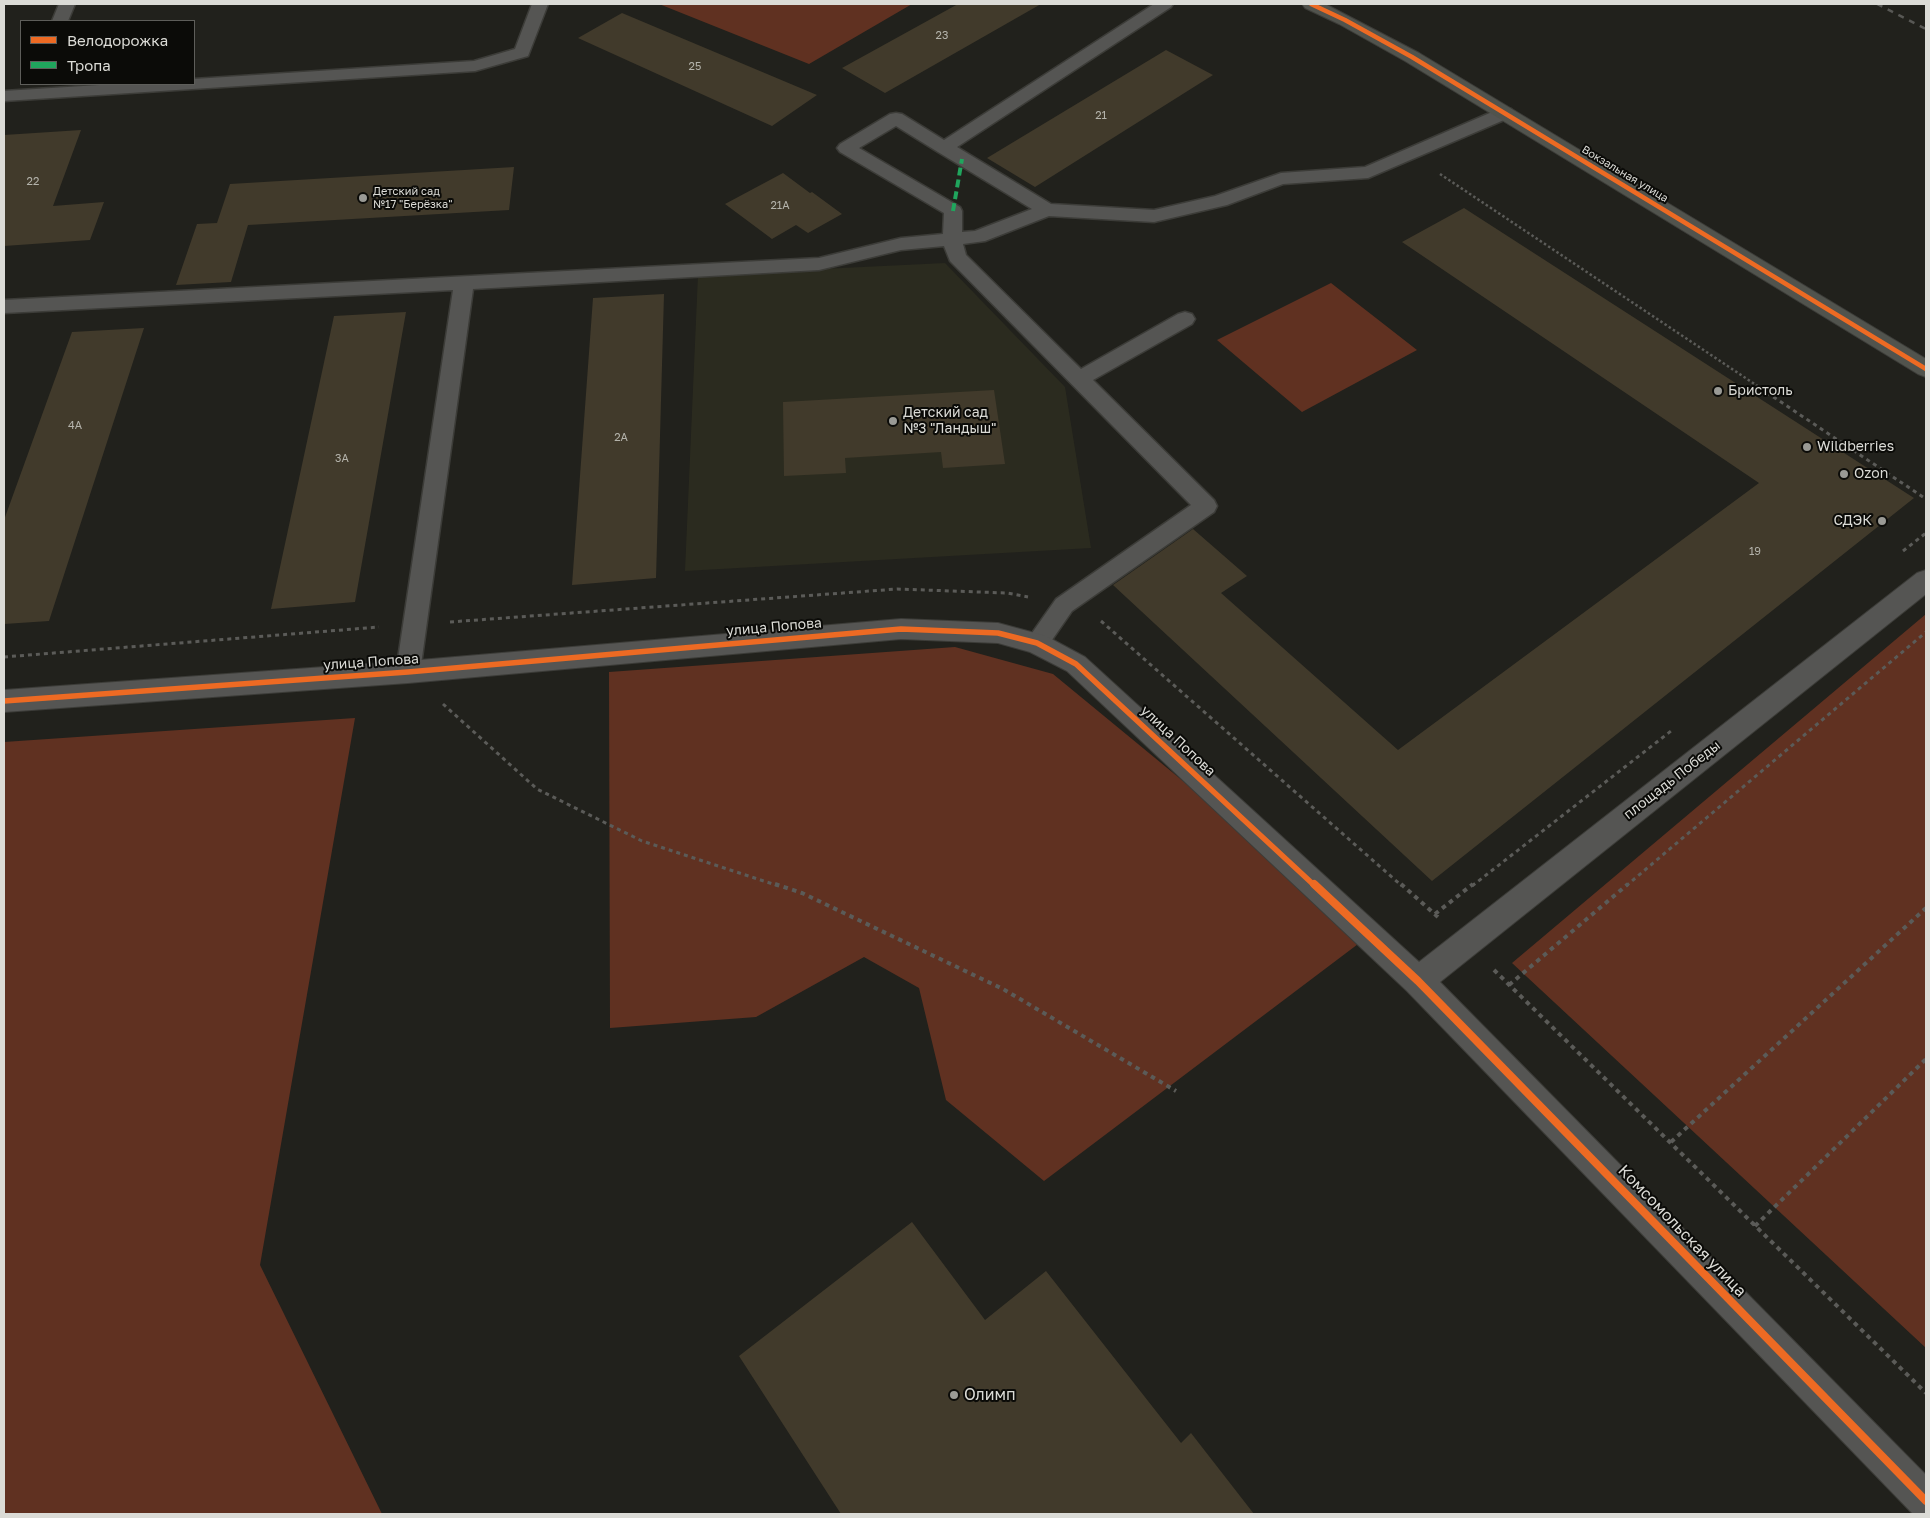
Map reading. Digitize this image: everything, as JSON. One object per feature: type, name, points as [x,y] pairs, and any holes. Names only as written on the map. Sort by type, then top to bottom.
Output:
[{"type":"street","name":"Вокзальная улица","points":[[1311,4],[1412,57],[1926,369]]},
{"type":"street","name":"площадь Победы","points":[[1418,981],[1926,580]]},
{"type":"street","name":"улица Попова","points":[[4,701],[408,672],[901,629],[998,633],[1037,643],[1076,664],[1418,981]]},
{"type":"street","name":"Комсомольская улица","points":[[1418,981],[1926,1501]]},
{"type":"lane","points":[[60,20],[68,4]]},
{"type":"lane","points":[[195,84],[475,66],[522,52],[540,4]]},
{"type":"lane","points":[[944,148],[1165,4]]},
{"type":"lane","points":[[4,96],[29,89],[160,85]]},
{"type":"lane","points":[[4,307],[819,264],[901,244],[978,237],[1048,210],[1154,216],[1220,201],[1281,179],[1368,172],[1505,113]]},
{"type":"lane","points":[[1037,643],[1064,605],[1206,506],[956,256],[952,239],[953,211],[846,148],[896,118],[1048,210]]},
{"type":"lane","points":[[408,672],[464,282]]},
{"type":"lane","points":[[1079,379],[1185,320]]},
{"type":"path","points":[[1410,154],[1926,500]]},
{"type":"path","points":[[4,657],[415,624],[897,589],[1007,593],[1089,611],[1509,984],[1926,1393]]},
{"type":"path","points":[[1509,984],[1926,632]]},
{"type":"path","points":[[408,672],[537,789],[642,841],[802,893],[1002,989],[1176,1091]]},
{"type":"path","points":[[1672,1142],[1926,908]]},
{"type":"path","points":[[1756,1226],[1926,1059]]},
{"type":"shaded area","points":[[659,4],[912,4],[809,64]]},
{"type":"shaded area","points":[[945,263],[1065,387],[1091,548],[685,571],[698,275]]},
{"type":"shaded area","points":[[1331,283],[1417,350],[1302,412],[1217,340]]},
{"type":"shaded area","points":[[1926,614],[1926,1348],[1512,963]]},
{"type":"shaded area","points":[[955,647],[1053,674],[1370,935],[1044,1181],[946,1100],[919,988],[864,957],[756,1017],[610,1028],[609,672]]},
{"type":"shaded area","points":[[355,718],[260,1265],[382,1514],[4,1514],[4,742]]},
{"type":"building","points":[[958,4],[1041,4],[885,93],[842,68]]},
{"type":"building","points":[[622,13],[817,95],[772,126],[578,38]]},
{"type":"building","points":[[1166,50],[1213,75],[1035,187],[987,158]]},
{"type":"building","points":[[81,130],[53,206],[104,202],[90,240],[4,246],[4,135]]},
{"type":"building","points":[[514,167],[509,210],[248,225],[231,282],[176,285],[197,224],[217,223],[230,184]]},
{"type":"building","points":[[783,173],[842,214],[808,233],[796,225],[772,239],[725,204]]},
{"type":"building","points":[[1464,208],[1914,498],[1432,881],[1113,585],[1193,529],[1247,576],[1221,593],[1398,750],[1759,483],[1402,242]]},
{"type":"building","points":[[664,294],[656,578],[572,585],[593,298]]},
{"type":"building","points":[[406,312],[355,602],[271,609],[334,316]]},
{"type":"building","points":[[144,328],[49,621],[4,624],[4,520],[72,332]]},
{"type":"building","points":[[994,390],[1005,464],[943,468],[941,452],[845,458],[846,473],[784,476],[783,402]]},
{"type":"building","name":"Олимп","points":[[912,1222],[985,1320],[1046,1271],[1181,1443],[1191,1433],[1254,1514],[841,1514],[739,1356]]},
{"type":"railway","points":[[1877,4],[1926,29]]},
{"type":"marked path","points":[[953,211],[962,159]]},
{"type":"cycle path","points":[[1311,4],[1345,20],[1412,57],[1926,369]]},
{"type":"cycle path","points":[[4,701],[408,672],[901,629],[998,633],[1037,643],[1076,664],[1418,981],[1926,1501]]},
{"type":"place","name":"Детский сад №17 \"Берёзка\"","points":[[363,198]]},
{"type":"place","name":"Бристоль","points":[[1718,391]]},
{"type":"place","name":"Детский сад №3 \"Ландыш\"","points":[[893,421]]},
{"type":"place","name":"Wildberries","points":[[1807,447]]},
{"type":"place","name":"Ozon","points":[[1844,474]]},
{"type":"place","name":"СДЭК","points":[[1882,521]]},
{"type":"place","name":"Олимп","points":[[954,1395]]}]
